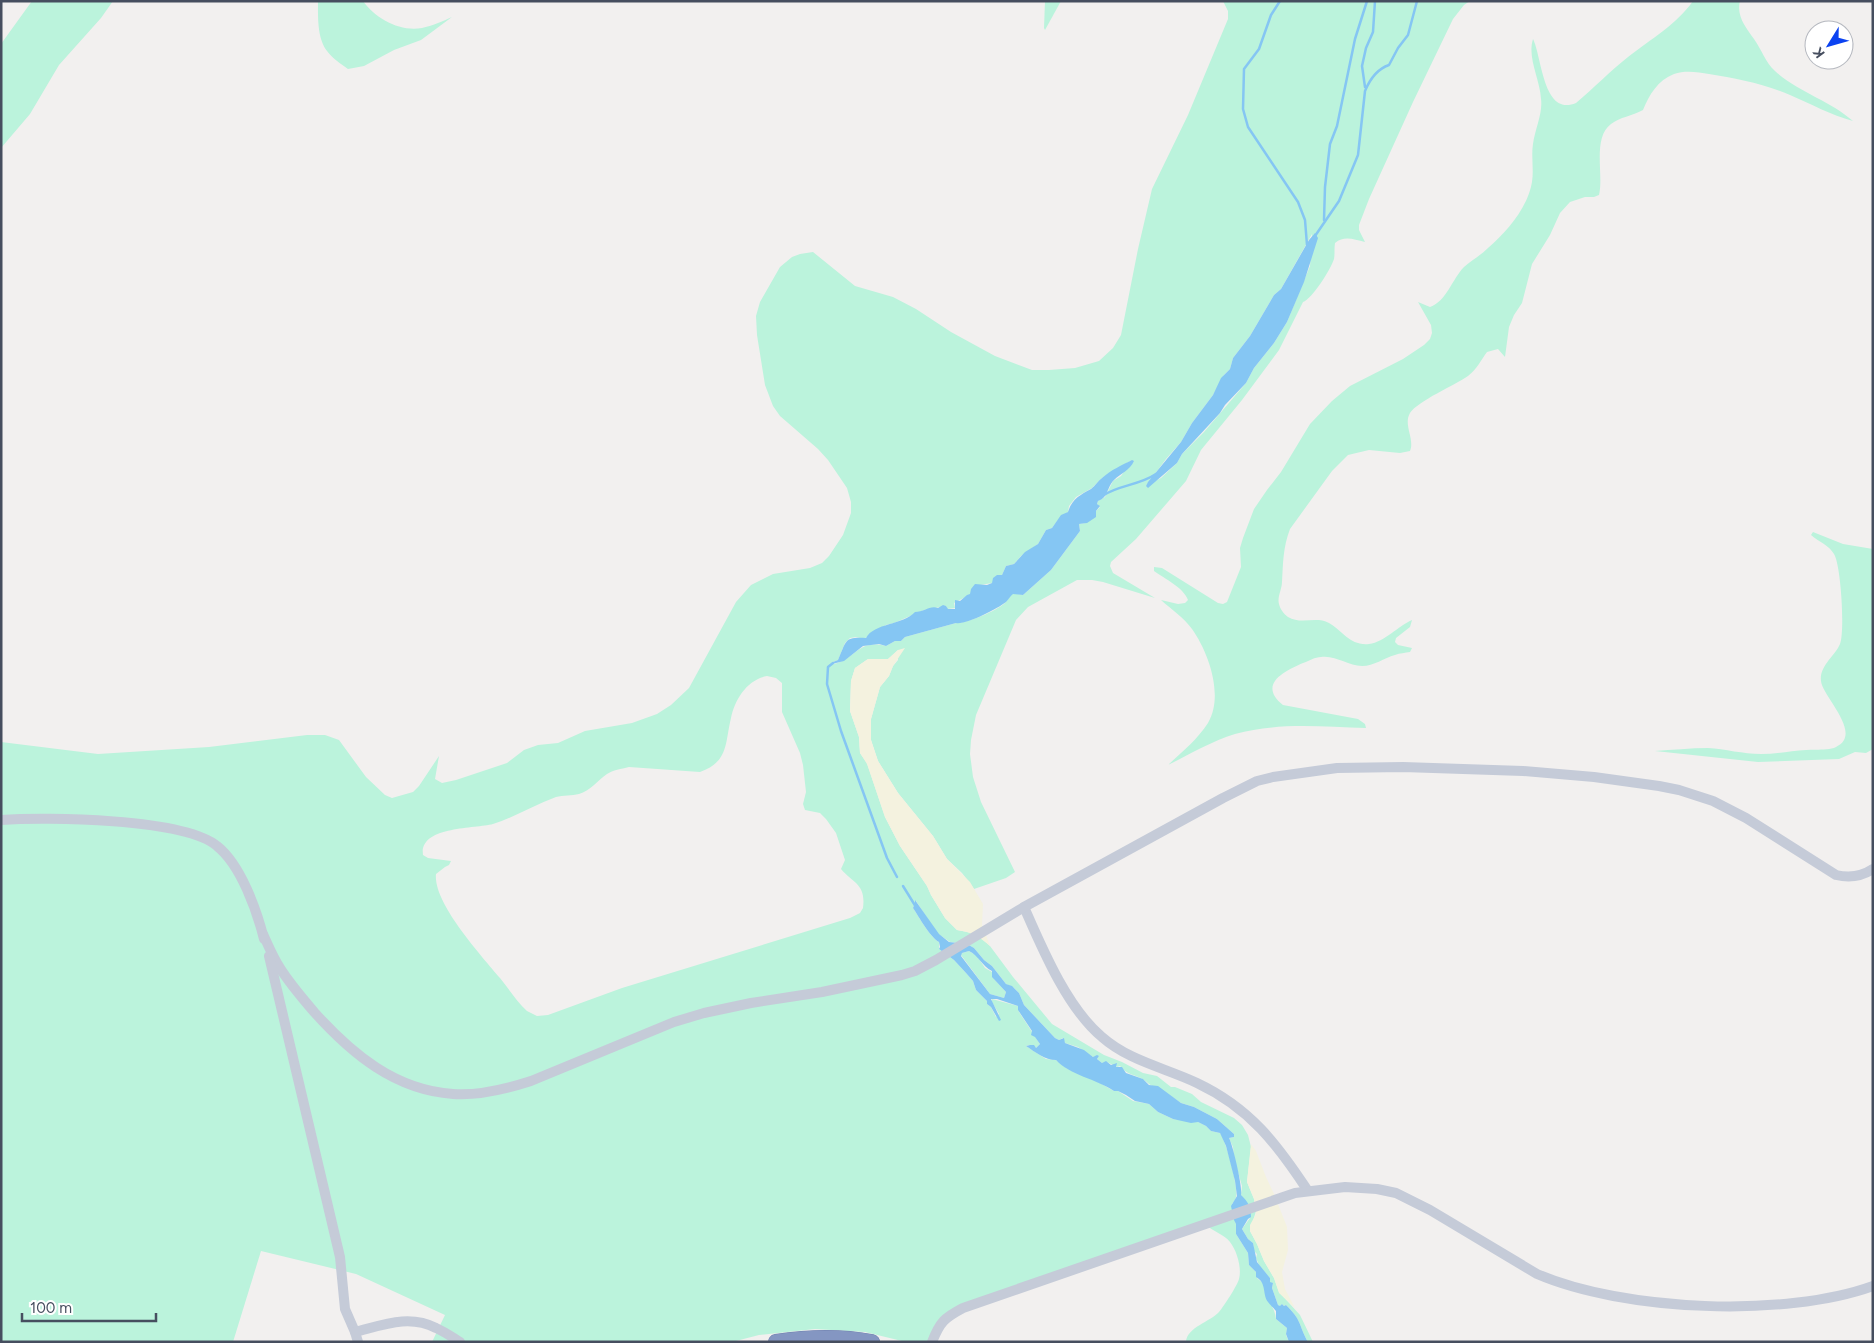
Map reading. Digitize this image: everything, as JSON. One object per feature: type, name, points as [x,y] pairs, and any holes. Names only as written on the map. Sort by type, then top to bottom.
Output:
[{"type":"highway","points":[[776,1342],[839,1337],[872,1342]]},
{"type":"street","points":[[263,934],[280,967],[303,1000],[359,1057],[394,1079],[415,1087],[454,1094],[492,1091],[518,1085],[674,1022],[704,1014],[736,1006],[822,992],[902,976],[936,960],[1024,907],[1223,798],[1256,782],[1274,777],[1337,768],[1402,767],[1523,771],[1594,777],[1660,786],[1699,796],[1727,808],[1836,875],[1855,877],[1873,869]]},
{"type":"street","points":[[1,820],[92,820],[163,828],[198,835],[219,846],[235,866],[263,934],[340,1257],[345,1309],[357,1337],[394,1322],[415,1320],[437,1328],[460,1342]]},
{"type":"street","points":[[1024,907],[1057,975],[1073,1002],[1100,1036],[1125,1053],[1198,1083],[1242,1110],[1272,1141],[1308,1191]]},
{"type":"street","points":[[932,1342],[941,1322],[946,1316],[963,1308],[1295,1193],[1361,1187],[1396,1193],[1430,1210],[1537,1274],[1556,1282],[1606,1295],[1690,1304],[1768,1305],[1810,1302],[1873,1286]]},
{"type":"green space","points":[[32,1],[113,1],[101,18],[59,65],[30,114],[1,148],[1,44]]},
{"type":"green space","points":[[318,1],[363,1],[382,19],[405,28],[422,28],[452,17],[421,40],[394,50],[364,66],[348,69],[331,56],[321,40]]},
{"type":"green space","points":[[1045,1],[1061,1],[1045,30],[1044,28]]},
{"type":"green space","points":[[1223,1],[1470,1],[1464,5],[1453,19],[1369,199],[1359,225],[1359,230],[1365,242],[1342,239],[1335,243],[1334,259],[1329,270],[1316,290],[1303,302],[1279,350],[1242,400],[1201,450],[1186,481],[1136,539],[1111,562],[1110,566],[1113,573],[1155,598],[1103,582],[1077,580],[1028,607],[1016,620],[976,715],[970,754],[973,777],[981,802],[1015,872],[1006,878],[974,889],[962,873],[947,859],[933,836],[898,793],[878,761],[871,740],[871,719],[880,687],[898,660],[898,650],[888,659],[868,659],[855,668],[851,681],[850,711],[859,737],[860,753],[867,763],[885,817],[900,846],[927,886],[945,918],[957,930],[968,932],[982,939],[990,946],[1052,1024],[1104,1055],[1143,1073],[1157,1076],[1171,1087],[1192,1094],[1201,1102],[1234,1118],[1242,1125],[1248,1135],[1251,1147],[1247,1182],[1254,1199],[1256,1211],[1250,1231],[1279,1292],[1300,1315],[1313,1342],[1308,1342],[1297,1318],[1286,1305],[1282,1304],[1281,1307],[1278,1305],[1272,1288],[1273,1283],[1270,1283],[1270,1278],[1259,1265],[1253,1243],[1242,1229],[1250,1218],[1241,1195],[1242,1186],[1233,1147],[1229,1138],[1234,1137],[1234,1134],[1217,1119],[1194,1107],[1181,1103],[1156,1086],[1154,1087],[1141,1078],[1126,1072],[1120,1066],[1117,1067],[1107,1062],[1102,1063],[1097,1059],[1099,1056],[1093,1057],[1078,1047],[1065,1043],[1063,1038],[1059,1040],[1055,1038],[1024,1005],[1019,993],[1006,984],[974,948],[967,944],[950,942],[937,933],[916,901],[913,908],[928,931],[939,942],[939,949],[954,960],[973,981],[976,990],[987,1001],[996,1017],[999,1014],[992,999],[1018,1006],[1019,1012],[1040,1044],[1036,1048],[1029,1045],[1026,1046],[1046,1059],[1056,1060],[1066,1068],[1114,1091],[1118,1091],[1133,1101],[1149,1104],[1158,1112],[1173,1119],[1198,1122],[1211,1131],[1220,1133],[1223,1137],[1236,1185],[1236,1198],[1232,1204],[1236,1234],[1248,1253],[1249,1265],[1256,1272],[1257,1278],[1264,1284],[1265,1293],[1274,1310],[1276,1319],[1287,1328],[1286,1335],[1289,1342],[1186,1342],[1190,1332],[1219,1312],[1236,1286],[1240,1275],[1235,1250],[1230,1242],[1205,1224],[947,1317],[932,1342],[906,1342],[865,1332],[815,1329],[759,1335],[732,1342],[432,1342],[445,1315],[356,1274],[261,1251],[233,1342],[1,1342],[1,742],[98,754],[209,747],[307,735],[325,735],[339,740],[366,777],[385,795],[392,798],[413,792],[439,756],[435,779],[442,783],[507,763],[524,750],[538,745],[558,743],[585,731],[632,723],[657,714],[671,705],[689,688],[736,602],[751,585],[773,574],[810,568],[822,563],[843,535],[851,513],[851,502],[847,488],[818,449],[780,416],[773,406],[765,385],[756,316],[760,302],[780,267],[792,257],[813,252],[855,286],[893,297],[995,356],[1032,370],[1075,368],[1099,361],[1113,348],[1121,335],[1152,189],[1188,115],[1228,19],[1228,11]],"holes":[[[1312,234],[1310,266],[1287,322],[1274,343],[1254,368],[1246,383],[1204,432],[1182,454],[1177,463],[1161,478],[1146,486],[1181,442],[1192,423],[1213,395],[1224,375],[1230,369],[1233,358],[1250,336],[1274,295],[1281,289]],[[1132,460],[1121,476],[1113,481],[1105,497],[1098,501],[1097,504],[1100,507],[1096,514],[1086,523],[1079,524],[1080,531],[1051,570],[1023,595],[1013,593],[1001,606],[974,619],[905,637],[901,641],[895,641],[886,646],[869,645],[863,647],[848,658],[834,664],[833,662],[838,660],[845,643],[850,638],[864,639],[886,625],[924,610],[946,606],[947,609],[955,608],[954,603],[971,594],[980,585],[992,583],[1002,575],[1006,566],[1014,564],[1021,556],[1038,544],[1046,530],[1052,528],[1068,512],[1069,506],[1076,497],[1092,488],[1102,478]],[[767,676],[776,678],[782,683],[782,712],[800,753],[803,765],[806,792],[803,804],[805,810],[820,813],[836,833],[845,860],[841,869],[858,885],[863,894],[863,908],[860,913],[850,918],[622,988],[548,1015],[537,1016],[527,1011],[516,1000],[460,929],[442,899],[437,886],[436,874],[449,865],[451,861],[428,858],[423,855],[424,846],[430,839],[449,830],[493,824],[556,797],[583,793],[607,774],[617,770],[629,767],[700,772],[709,768],[716,763],[724,750],[733,711],[739,697],[748,686]]]},
{"type":"green space","points":[[1693,1],[1740,1],[1739,12],[1742,22],[1775,71],[1794,85],[1835,108],[1853,121],[1829,113],[1780,91],[1760,85],[1719,76],[1687,72],[1674,74],[1663,80],[1651,94],[1643,110],[1611,124],[1605,130],[1600,147],[1599,195],[1570,202],[1560,213],[1550,235],[1532,264],[1522,303],[1509,327],[1505,357],[1498,349],[1487,352],[1468,376],[1414,408],[1408,418],[1411,442],[1410,451],[1400,453],[1369,450],[1348,455],[1332,471],[1290,529],[1285,549],[1282,585],[1279,596],[1281,610],[1288,617],[1298,620],[1324,621],[1334,626],[1347,637],[1362,644],[1375,643],[1412,620],[1410,627],[1396,638],[1395,642],[1398,645],[1412,648],[1410,652],[1397,654],[1371,665],[1362,666],[1332,658],[1316,658],[1282,674],[1273,685],[1276,697],[1283,705],[1358,719],[1365,724],[1366,728],[1300,726],[1251,730],[1218,740],[1168,765],[1204,729],[1213,712],[1215,700],[1212,675],[1204,650],[1192,629],[1161,600],[1178,604],[1185,603],[1188,600],[1186,595],[1178,587],[1154,571],[1154,567],[1162,568],[1218,603],[1223,604],[1227,602],[1241,567],[1240,548],[1254,509],[1281,472],[1310,424],[1332,401],[1350,386],[1403,359],[1430,339],[1432,333],[1431,325],[1418,302],[1430,307],[1441,300],[1464,267],[1485,251],[1509,227],[1521,210],[1530,191],[1533,177],[1533,144],[1541,104],[1532,54],[1533,39],[1545,83],[1550,94],[1557,101],[1565,105],[1576,103],[1621,62],[1671,25]]},
{"type":"green space","points":[[1813,532],[1843,544],[1873,549],[1873,749],[1866,753],[1855,752],[1839,759],[1758,762],[1655,751],[1708,748],[1767,754],[1829,749],[1836,747],[1843,741],[1846,733],[1844,724],[1823,688],[1821,681],[1822,671],[1840,644],[1842,613],[1839,571],[1832,551],[1811,535]]},
{"type":"green space","points":[[969,951],[977,956],[985,968],[992,972],[994,979],[1006,992],[1004,998],[990,994],[961,955]]},
{"type":"sand","points":[[905,648],[889,676],[880,687],[871,719],[871,740],[878,761],[898,793],[933,836],[947,859],[970,882],[983,904],[982,925],[990,946],[975,935],[957,930],[945,918],[927,886],[900,846],[885,817],[867,764],[860,753],[859,737],[850,711],[851,681],[855,668],[868,659],[888,659],[898,650]]},
{"type":"sand","points":[[1251,1144],[1256,1151],[1287,1227],[1288,1250],[1282,1272],[1285,1289],[1295,1308],[1279,1293],[1274,1278],[1250,1231],[1250,1225],[1256,1214],[1254,1199],[1247,1182]]},
{"type":"water","points":[[1315,233],[1318,238],[1304,282],[1287,322],[1274,343],[1254,368],[1246,383],[1182,454],[1177,463],[1148,488],[1146,486],[1148,482],[1181,442],[1192,423],[1213,395],[1221,378],[1230,369],[1233,358],[1250,336],[1274,295],[1281,289]]},
{"type":"water","points":[[1132,460],[1134,461],[1130,467],[1114,480],[1106,495],[1098,501],[1097,504],[1100,506],[1096,511],[1096,517],[1087,523],[1079,524],[1080,531],[1051,570],[1023,595],[1013,594],[996,609],[967,622],[956,623],[905,637],[901,641],[895,641],[886,646],[879,644],[863,646],[844,661],[832,664],[838,660],[845,644],[850,639],[866,638],[875,629],[932,607],[938,608],[943,605],[948,609],[955,609],[955,600],[960,601],[970,594],[975,584],[987,585],[992,583],[993,578],[997,575],[1002,575],[1006,566],[1014,564],[1025,552],[1038,544],[1046,530],[1052,528],[1061,515],[1068,512],[1077,498],[1091,489],[1109,473]]},
{"type":"water","points":[[915,900],[939,934],[949,942],[967,944],[974,948],[1006,984],[1012,986],[1019,993],[1024,1005],[1055,1038],[1059,1040],[1064,1038],[1065,1043],[1084,1050],[1093,1057],[1099,1056],[1097,1059],[1102,1063],[1106,1061],[1111,1065],[1117,1063],[1116,1067],[1122,1067],[1126,1073],[1143,1079],[1149,1085],[1158,1086],[1181,1103],[1194,1107],[1217,1119],[1234,1134],[1234,1137],[1229,1138],[1241,1185],[1241,1195],[1249,1204],[1251,1213],[1251,1217],[1242,1229],[1253,1243],[1257,1262],[1270,1278],[1270,1282],[1273,1283],[1272,1288],[1278,1305],[1286,1305],[1293,1313],[1308,1342],[1289,1342],[1286,1334],[1287,1328],[1276,1319],[1276,1311],[1266,1299],[1262,1282],[1256,1277],[1256,1272],[1249,1265],[1248,1253],[1236,1234],[1236,1224],[1231,1206],[1237,1196],[1235,1181],[1226,1146],[1220,1133],[1211,1131],[1198,1122],[1191,1123],[1173,1119],[1158,1112],[1149,1104],[1135,1101],[1118,1091],[1114,1091],[1068,1069],[1056,1060],[1044,1057],[1026,1046],[1034,1045],[1036,1048],[1040,1044],[1031,1035],[1032,1031],[1018,1010],[1018,1006],[997,999],[991,999],[1001,1020],[999,1021],[991,1007],[987,1004],[987,1001],[976,990],[973,981],[954,960],[939,949],[939,942],[928,931],[913,908]],"holes":[[[969,951],[992,971],[992,977],[1006,992],[1004,998],[990,994],[961,956],[962,953]]]},
{"type":"waterway","points":[[1280,1],[1271,15],[1259,49],[1244,69],[1243,109],[1248,127],[1298,202],[1305,220],[1307,245]]},
{"type":"waterway","points":[[1324,220],[1325,187],[1330,144],[1337,126],[1355,39],[1367,1]]},
{"type":"waterway","points":[[1365,87],[1362,66],[1366,48],[1373,32],[1375,1]]},
{"type":"waterway","points":[[1315,236],[1339,201],[1358,155],[1365,91],[1374,75],[1389,65],[1408,35],[1417,1]]},
{"type":"waterway","points":[[1104,495],[1116,489],[1143,481],[1156,474]]},
{"type":"waterway","points":[[833,663],[828,667],[827,684],[841,731],[887,858],[897,877]]},
{"type":"waterway","points":[[903,886],[916,907]]}]
